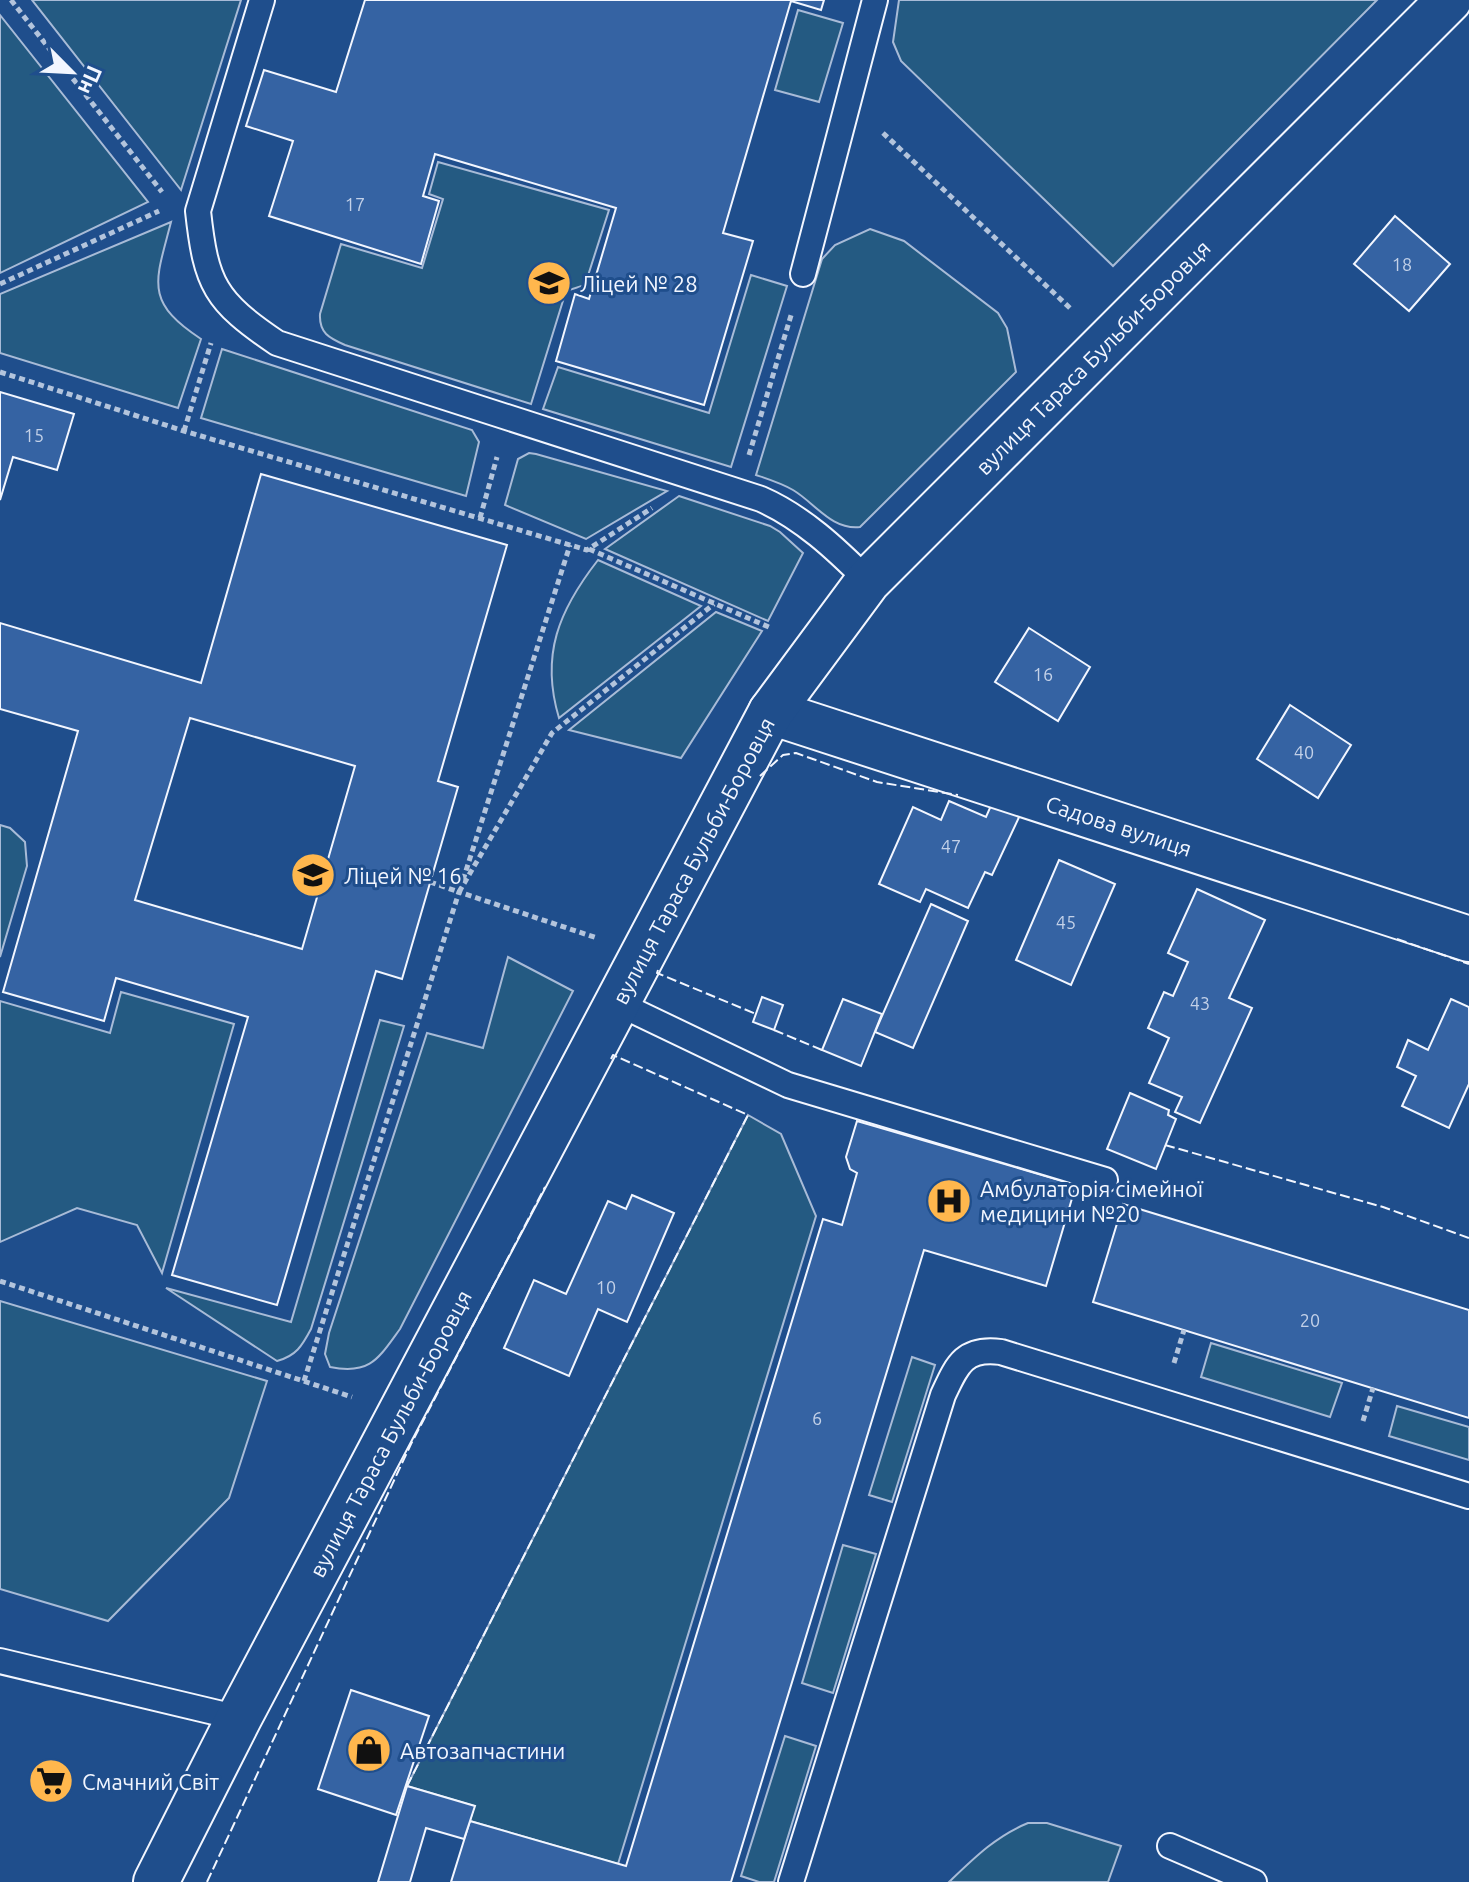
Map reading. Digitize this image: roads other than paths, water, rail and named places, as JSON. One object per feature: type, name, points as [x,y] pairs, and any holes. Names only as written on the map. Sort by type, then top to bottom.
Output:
[{"type":"street","name":"вулиця Тараса Бульби-Боровця","points":[[156,1882],[239,1718],[771,712],[868,581],[1455,4]]},
{"type":"street","name":"Садова вулиця","points":[[771,712],[1469,939]]},
{"type":"lane","points":[[262,0],[198,211],[201,241],[211,281],[242,320],[277,343],[739,491],[777,506],[842,555],[868,581]]},
{"type":"lane","points":[[803,274],[875,0]]},
{"type":"lane","points":[[617,1003],[788,1085],[1105,1180]]},
{"type":"lane","points":[[791,1882],[943,1395],[966,1357],[982,1350],[1001,1352],[1469,1496]]},
{"type":"lane","points":[[0,1661],[239,1718]]},
{"type":"lane","points":[[1170,1846],[1254,1882]]},
{"type":"place","name":"Ліцей № 28","points":[[549,283]]},
{"type":"place","name":"Ліцей № 16","points":[[313,875]]},
{"type":"place","name":"Амбулаторія сімейної медицини №20","points":[[949,1201]]},
{"type":"place","name":"Автозапчастини","points":[[369,1750]]},
{"type":"place","name":"Смачний Світ","points":[[51,1781]]}]
